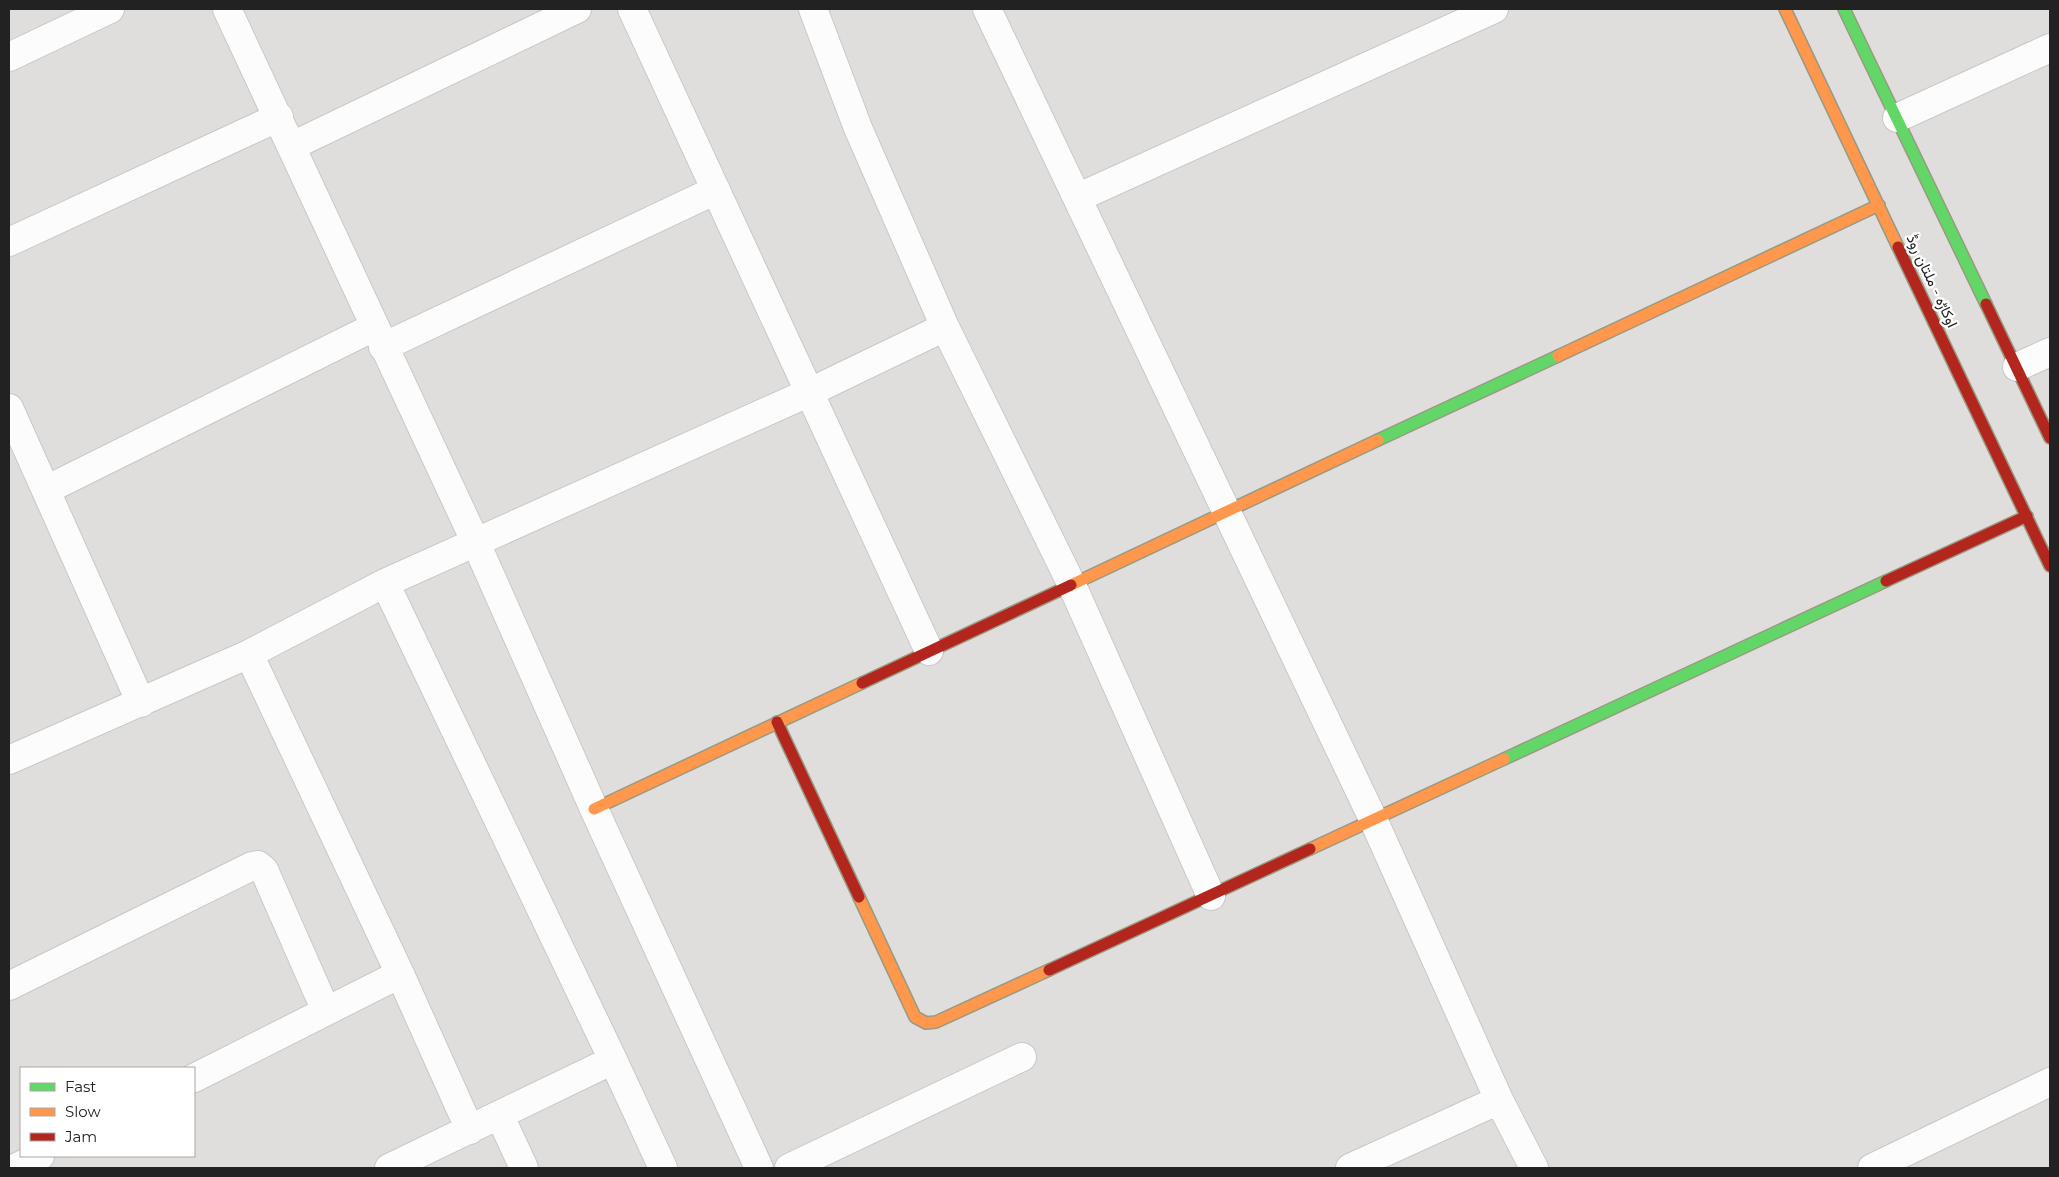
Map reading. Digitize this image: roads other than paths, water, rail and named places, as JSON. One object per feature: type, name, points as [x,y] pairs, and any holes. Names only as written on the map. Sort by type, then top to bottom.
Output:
[{"type":"street","points":[[9,57],[110,9]]},
{"type":"street","points":[[227,9],[476,543],[594,809],[759,1168]]},
{"type":"street","points":[[292,146],[577,9]]},
{"type":"street","points":[[632,9],[929,651]]},
{"type":"street","points":[[813,9],[858,128],[945,327],[1071,583],[1211,896]]},
{"type":"street","points":[[987,9],[1373,819],[1499,1100],[1534,1168]]},
{"type":"street","points":[[1077,198],[1494,9]]},
{"type":"street","name":"اوکاڑہ - ملتان روڈ","points":[[1785,9],[2050,566]]},
{"type":"street","points":[[1844,9],[2050,438]]},
{"type":"street","points":[[1897,118],[2050,48]]},
{"type":"street","points":[[9,242],[279,117]]},
{"type":"street","points":[[46,490],[379,337],[716,190]]},
{"type":"street","points":[[594,809],[1071,583],[1879,205]]},
{"type":"street","points":[[9,760],[248,654],[385,583],[810,392],[945,327]]},
{"type":"street","points":[[2017,367],[2050,352]]},
{"type":"street","points":[[9,408],[141,702]]},
{"type":"street","points":[[777,722],[915,1017],[926,1023],[936,1022],[2027,516]]},
{"type":"street","points":[[385,583],[614,1060],[663,1168]]},
{"type":"street","points":[[248,654],[400,974],[470,1130]]},
{"type":"street","points":[[9,986],[252,866],[258,865],[264,870],[326,1011]]},
{"type":"street","points":[[195,1077],[400,974]]},
{"type":"street","points":[[789,1168],[1022,1057]]},
{"type":"street","points":[[389,1168],[614,1060]]},
{"type":"street","points":[[1872,1168],[2050,1082]]},
{"type":"street","points":[[1350,1168],[1499,1100]]},
{"type":"street","points":[[500,1116],[524,1168]]},
{"type":"street","points":[[15,1168],[38,1157]]}]
